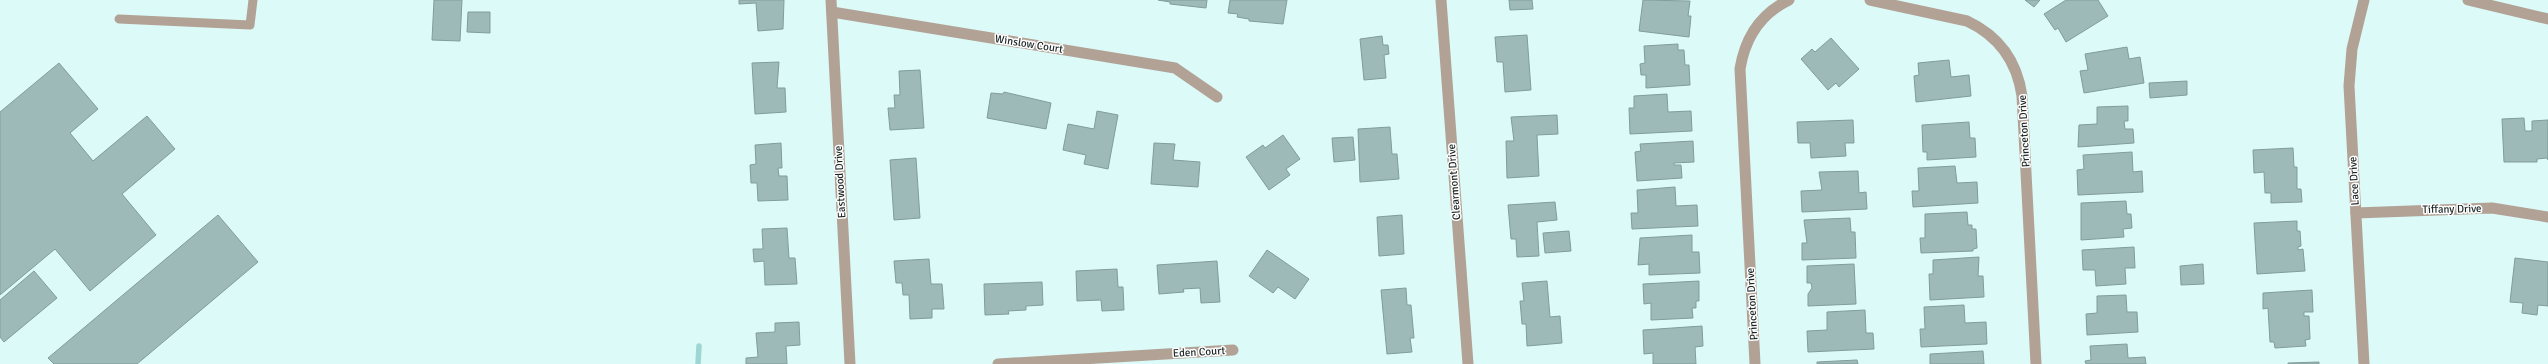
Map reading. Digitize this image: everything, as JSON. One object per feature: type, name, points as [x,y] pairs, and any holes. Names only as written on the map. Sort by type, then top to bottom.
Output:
[{"type":"street","name":"Eastwood Drive","points":[[831,0],[850,364]]},
{"type":"street","name":"Clearmont Drive","points":[[1441,0],[1468,364]]},
{"type":"street","name":"Princeton Drive","points":[[1755,364],[1740,69],[1746,44],[1752,32],[1769,12],[1789,0]]},
{"type":"street","name":"Lace Drive","points":[[2364,0],[2350,67],[2364,364]]},
{"type":"street","points":[[2468,0],[2548,19]]},
{"type":"street","name":"Princeton Drive","points":[[1876,1],[1902,3],[1953,17],[1980,27],[2002,45],[2016,69],[2022,96],[2036,364]]},
{"type":"street","name":"Winslow Court","points":[[832,12],[1175,68],[1217,97]]},
{"type":"street","name":"Tiffany Drive","points":[[2356,213],[2492,208],[2548,217]]},
{"type":"street","name":"Eden Court","points":[[998,364],[1232,350]]},
{"type":"lane","points":[[120,19],[250,25],[253,0]]},
{"type":"building","points":[[434,0],[462,0],[460,41],[432,40]]},
{"type":"building","points":[[739,0],[784,0],[783,29],[758,31],[756,3],[739,4]]},
{"type":"building","points":[[1158,0],[1207,0],[1206,8],[1170,4],[1170,2]]},
{"type":"building","points":[[1230,0],[1287,0],[1283,24],[1249,21],[1249,19],[1237,17],[1238,14],[1228,13]]},
{"type":"building","points":[[1509,0],[1532,0],[1533,9],[1510,10]]},
{"type":"building","points":[[1643,0],[1690,1],[1688,16],[1691,16],[1689,37],[1639,31]]},
{"type":"building","points":[[2025,0],[2040,0],[2034,7]]},
{"type":"building","points":[[2066,0],[2098,0],[2108,16],[2066,42],[2058,28],[2055,30],[2044,14]]},
{"type":"building","points":[[468,12],[490,12],[490,33],[467,32]]},
{"type":"building","points":[[1527,35],[1531,90],[1505,92],[1503,62],[1497,62],[1495,37]]},
{"type":"building","points":[[1382,36],[1383,45],[1388,45],[1389,54],[1384,55],[1386,78],[1364,80],[1360,39]]},
{"type":"building","points":[[1831,38],[1859,69],[1839,87],[1836,83],[1828,90],[1801,59],[1812,49],[1815,52]]},
{"type":"building","points":[[1678,44],[1678,50],[1684,50],[1685,65],[1689,65],[1690,85],[1646,88],[1646,75],[1641,75],[1640,64],[1645,63],[1644,46]]},
{"type":"building","points":[[2127,47],[2129,59],[2140,57],[2144,83],[2084,93],[2080,71],[2088,70],[2085,54]]},
{"type":"building","points":[[1949,60],[1951,77],[1969,75],[1971,96],[1916,102],[1914,76],[1919,75],[1918,63]]},
{"type":"building","points":[[779,62],[777,88],[785,88],[786,112],[755,114],[752,63]]},
{"type":"building","points":[[59,63],[98,109],[70,133],[93,161],[147,116],[175,149],[122,194],[156,235],[90,291],[55,249],[0,295],[0,112]]},
{"type":"building","points":[[920,70],[924,128],[890,130],[888,108],[895,108],[894,95],[900,95],[899,71]]},
{"type":"building","points":[[2187,81],[2187,95],[2150,98],[2149,83]]},
{"type":"building","points":[[1004,92],[1051,103],[1046,129],[987,118],[991,93],[1003,94]]},
{"type":"building","points":[[1667,94],[1668,112],[1691,111],[1692,131],[1630,134],[1629,108],[1634,108],[1634,96]]},
{"type":"building","points":[[2128,106],[2128,121],[2124,121],[2125,129],[2133,129],[2134,143],[2078,147],[2079,125],[2097,124],[2097,107]]},
{"type":"building","points":[[1097,111],[1118,115],[1108,169],[1084,164],[1086,155],[1063,150],[1068,124],[1094,129]]},
{"type":"building","points":[[1557,115],[1558,134],[1537,135],[1539,176],[1507,178],[1506,141],[1514,141],[1511,117]]},
{"type":"building","points":[[2524,118],[2525,131],[2532,131],[2532,121],[2548,120],[2548,160],[2547,158],[2537,159],[2537,162],[2504,162],[2502,119]]},
{"type":"building","points":[[1853,120],[1854,143],[1845,143],[1846,156],[1811,158],[1810,143],[1798,143],[1797,122]]},
{"type":"building","points":[[1969,122],[1970,138],[1975,138],[1976,157],[1927,160],[1927,152],[1923,152],[1922,125]]},
{"type":"building","points":[[1390,127],[1392,154],[1397,154],[1399,179],[1360,182],[1358,129]]},
{"type":"building","points":[[1283,135],[1300,159],[1286,169],[1290,175],[1269,190],[1246,157],[1263,145],[1265,148]]},
{"type":"building","points":[[1353,137],[1355,160],[1334,162],[1332,138]]},
{"type":"building","points":[[1693,141],[1694,162],[1674,163],[1674,165],[1681,165],[1682,178],[1637,181],[1635,152],[1641,151],[1640,144]]},
{"type":"building","points":[[781,143],[782,168],[778,168],[779,176],[787,176],[788,200],[758,201],[757,183],[751,183],[750,165],[756,164],[755,145]]},
{"type":"building","points":[[1154,143],[1175,144],[1173,160],[1200,162],[1198,187],[1151,184]]},
{"type":"building","points":[[2293,148],[2294,167],[2297,167],[2297,189],[2301,189],[2302,202],[2271,203],[2271,193],[2265,193],[2264,172],[2254,173],[2253,150]]},
{"type":"building","points":[[2132,152],[2133,172],[2142,171],[2143,192],[2078,195],[2077,170],[2084,169],[2083,155]]},
{"type":"building","points":[[916,158],[920,218],[894,220],[890,160]]},
{"type":"building","points":[[1955,166],[1957,183],[1977,182],[1978,203],[1913,207],[1912,191],[1919,191],[1918,168]]},
{"type":"building","points":[[1858,171],[1859,193],[1866,192],[1867,209],[1802,212],[1801,191],[1822,190],[1819,172]]},
{"type":"building","points":[[1675,187],[1676,206],[1697,205],[1698,226],[1632,229],[1631,213],[1638,213],[1637,190]]},
{"type":"building","points":[[2126,201],[2127,214],[2131,214],[2132,228],[2123,229],[2124,237],[2081,240],[2081,203]]},
{"type":"building","points":[[1555,202],[1557,220],[1537,222],[1539,256],[1517,257],[1516,239],[1511,239],[1508,205]]},
{"type":"building","points":[[1967,212],[1968,225],[1972,225],[1972,229],[1976,229],[1977,248],[1973,249],[1973,251],[1921,253],[1920,238],[1925,238],[1925,214]]},
{"type":"building","points":[[218,215],[258,262],[137,364],[54,364],[48,358]]},
{"type":"building","points":[[1402,215],[1404,254],[1379,256],[1377,217]]},
{"type":"building","points":[[1850,218],[1851,232],[1855,232],[1856,258],[1802,260],[1802,243],[1807,243],[1804,220]]},
{"type":"building","points":[[2297,221],[2297,231],[2300,231],[2301,246],[2298,247],[2298,250],[2303,249],[2305,271],[2257,274],[2254,223]]},
{"type":"building","points":[[787,228],[789,258],[795,258],[797,284],[765,285],[764,261],[754,262],[753,249],[763,249],[762,229]]},
{"type":"building","points":[[1569,231],[1571,251],[1545,253],[1543,233]]},
{"type":"building","points":[[1692,235],[1692,252],[1699,252],[1700,273],[1649,275],[1649,264],[1638,265],[1640,238]]},
{"type":"building","points":[[2134,247],[2135,268],[2125,268],[2126,284],[2096,286],[2095,270],[2083,270],[2082,250]]},
{"type":"building","points":[[1267,250],[1309,279],[1295,299],[1278,287],[1273,293],[1249,276]]},
{"type":"building","points":[[1979,257],[1978,276],[1983,276],[1984,297],[1930,300],[1929,274],[1933,274],[1933,260]]},
{"type":"building","points":[[2515,258],[2548,262],[2548,306],[2538,305],[2537,315],[2522,313],[2523,303],[2510,302]]},
{"type":"building","points":[[929,259],[931,284],[942,284],[944,309],[932,309],[932,318],[910,319],[909,295],[903,295],[902,283],[896,283],[894,261]]},
{"type":"building","points":[[1217,261],[1220,302],[1201,303],[1200,288],[1183,289],[1184,292],[1159,294],[1157,265]]},
{"type":"building","points":[[1854,264],[1856,304],[1808,306],[1808,294],[1812,288],[1811,283],[1807,283],[1807,266]]},
{"type":"building","points":[[2203,264],[2204,284],[2181,285],[2180,266]]},
{"type":"building","points":[[1117,269],[1118,287],[1123,287],[1124,310],[1102,311],[1101,300],[1077,301],[1076,271]]},
{"type":"building","points":[[34,271],[57,298],[4,342],[0,337],[0,300]]},
{"type":"building","points":[[1547,281],[1550,317],[1560,316],[1562,343],[1527,346],[1526,324],[1522,324],[1520,301],[1524,301],[1522,283]]},
{"type":"building","points":[[1699,281],[1699,301],[1696,301],[1696,308],[1692,308],[1693,318],[1651,320],[1651,303],[1644,304],[1643,284]]},
{"type":"building","points":[[1042,282],[1043,305],[1026,306],[1026,310],[1008,311],[1009,314],[985,315],[984,284]]},
{"type":"building","points":[[1406,288],[1407,305],[1411,305],[1414,338],[1410,338],[1412,352],[1387,354],[1381,290]]},
{"type":"building","points":[[2312,290],[2313,312],[2304,312],[2304,316],[2309,316],[2310,339],[2305,340],[2306,346],[2275,348],[2274,342],[2270,342],[2268,308],[2263,309],[2263,293]]},
{"type":"building","points":[[2126,295],[2127,312],[2137,312],[2138,332],[2087,335],[2086,314],[2097,313],[2097,296]]},
{"type":"building","points":[[1964,305],[1965,323],[1986,322],[1987,344],[1921,347],[1920,329],[1925,329],[1924,307]]},
{"type":"building","points":[[1865,310],[1866,333],[1873,333],[1874,349],[1808,352],[1807,331],[1827,330],[1827,312]]},
{"type":"building","points":[[799,322],[800,345],[786,346],[787,364],[746,364],[746,358],[758,357],[756,333],[775,332],[775,323]]},
{"type":"building","points":[[1702,326],[1703,346],[1695,347],[1696,364],[1653,364],[1653,353],[1644,354],[1643,330]]},
{"type":"building","points":[[2127,344],[2128,358],[2145,357],[2146,364],[2086,364],[2085,361],[2091,360],[2090,346]]},
{"type":"building","points":[[1983,351],[1984,364],[1930,364],[1930,354]]},
{"type":"building","points":[[1857,360],[1858,364],[1817,364],[1817,362]]},
{"type":"building","points":[[2319,362],[2319,364],[2288,364],[2288,363]]},
{"type":"waterway","points":[[698,364],[699,346]]}]
